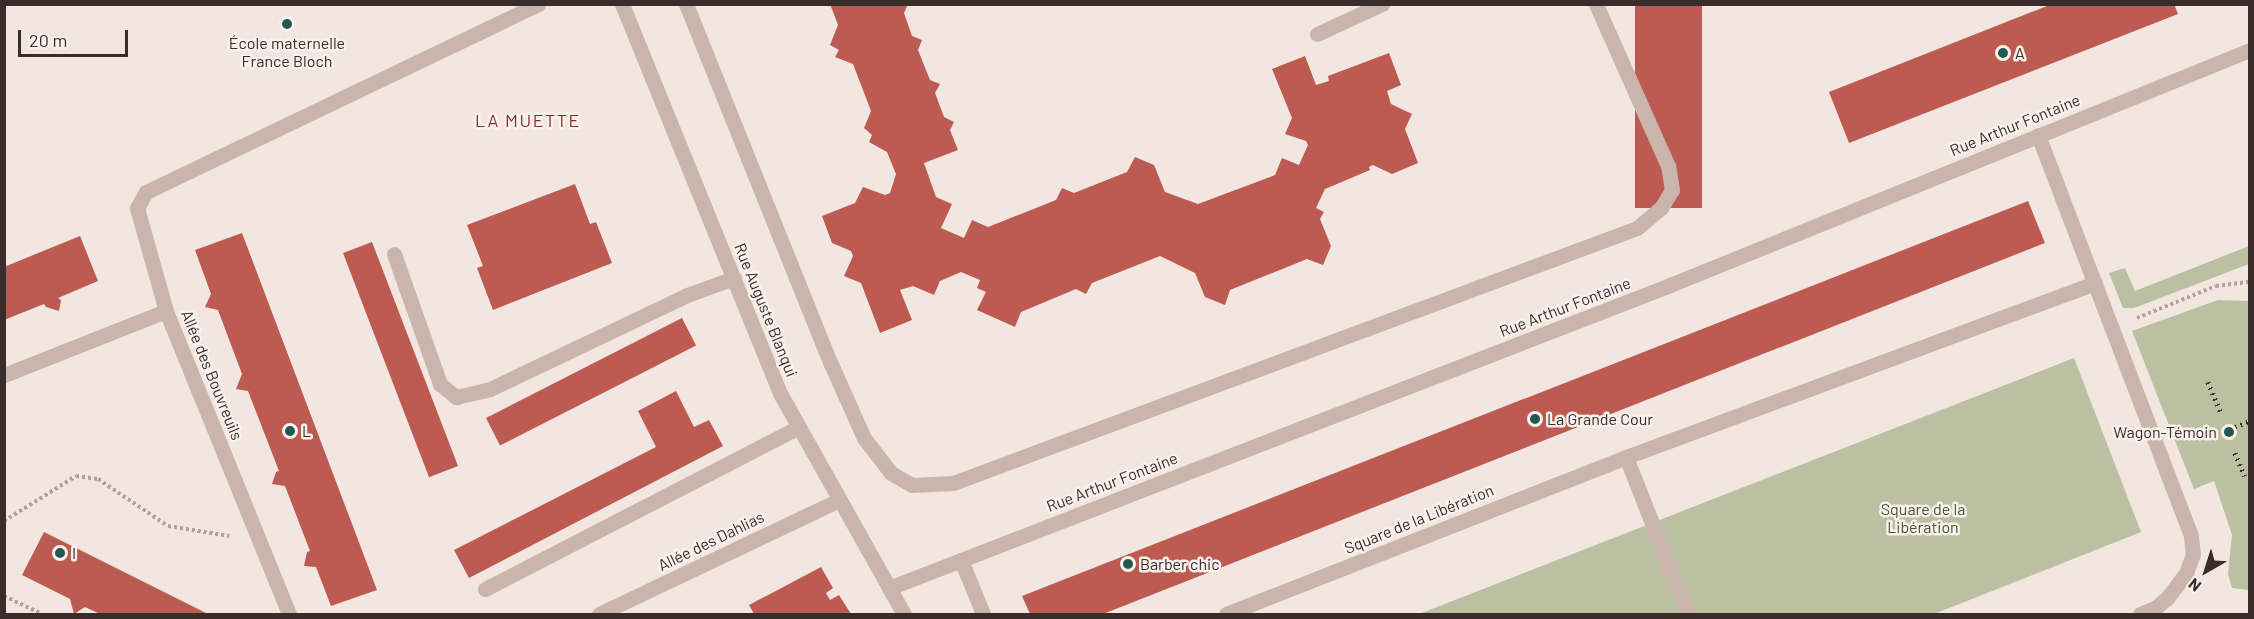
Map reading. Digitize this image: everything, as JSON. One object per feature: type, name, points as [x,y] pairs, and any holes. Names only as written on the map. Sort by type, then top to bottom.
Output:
[{"type":"street","points":[[166,311],[137,208],[146,192],[538,4]]},
{"type":"street","name":"Rue Auguste Blanqui","points":[[622,4],[781,395],[904,615]]},
{"type":"street","points":[[686,4],[827,353],[864,438],[891,473],[912,485],[953,483],[1637,228],[1661,208],[1672,190],[1671,182],[1668,166],[1596,4]]},
{"type":"street","points":[[1317,34],[1382,4]]},
{"type":"street","name":"Rue Arthur Fontaine","points":[[889,588],[1696,275],[2250,50]]},
{"type":"street","points":[[2038,135],[2191,536],[2193,554],[2186,573],[2176,588],[2155,608],[2139,615]]},
{"type":"street","points":[[394,254],[440,384],[456,397],[490,389],[687,295],[734,278]]},
{"type":"street","name":"Square de la Libération","points":[[1226,615],[1626,457],[2095,283]]},
{"type":"street","name":"Allée des Bouvreuils","points":[[4,375],[166,311],[289,615]]},
{"type":"street","points":[[485,589],[799,427]]},
{"type":"street","points":[[1626,457],[1688,615]]},
{"type":"street","name":"Allée des Dahlias","points":[[599,615],[839,500]]},
{"type":"street","points":[[961,560],[983,615]]},
{"type":"path","points":[[2112,328],[2216,286],[2250,282]]},
{"type":"path","points":[[4,521],[76,476],[98,479],[168,526],[260,541]]},
{"type":"path","points":[[4,596],[42,615]]},
{"type":"green space","points":[[2249,246],[2249,264],[2134,308],[2123,308],[2109,273],[2125,268],[2135,291]]},
{"type":"green space","points":[[2218,300],[2249,301],[2249,590],[2232,588],[2228,574],[2232,535],[2214,481],[2194,489],[2132,331]]},
{"type":"green space","name":"Square de la Libération","points":[[2074,358],[2141,532],[1934,614],[1419,614]]},
{"type":"building","points":[[830,4],[908,4],[904,13],[912,36],[922,40],[918,50],[930,80],[940,84],[935,93],[944,117],[954,122],[950,130],[958,150],[924,163],[936,197],[952,204],[941,228],[964,238],[972,220],[988,227],[1056,200],[1062,188],[1074,193],[1127,172],[1135,157],[1154,165],[1165,192],[1198,204],[1275,175],[1282,158],[1299,165],[1308,145],[1306,141],[1285,134],[1292,118],[1272,69],[1305,56],[1316,85],[1329,81],[1328,76],[1389,53],[1401,85],[1387,91],[1391,104],[1412,114],[1405,129],[1418,163],[1392,174],[1373,165],[1369,167],[1370,170],[1325,189],[1316,208],[1324,212],[1320,219],[1331,246],[1323,265],[1307,259],[1230,290],[1225,305],[1205,297],[1195,273],[1160,256],[1092,283],[1086,294],[1076,289],[1021,312],[1015,327],[977,310],[986,292],[977,288],[980,280],[961,272],[940,281],[934,295],[913,286],[900,290],[912,320],[880,333],[861,283],[844,276],[853,256],[851,251],[832,243],[822,216],[855,203],[863,187],[885,195],[890,193],[896,174],[887,152],[869,142],[872,135],[864,128],[871,111],[853,64],[835,57],[839,50],[830,45],[838,25]]},
{"type":"building","points":[[1635,4],[1702,4],[1702,208],[1635,208]]},
{"type":"building","name":"A","points":[[2052,4],[2174,4],[2178,14],[1849,143],[1829,92]]},
{"type":"building","points":[[575,184],[590,224],[596,222],[612,263],[493,310],[477,268],[483,266],[467,225]]},
{"type":"building","name":"La Grande Cour","points":[[2028,201],[2045,243],[1103,614],[1030,614],[1022,596]]},
{"type":"building","name":"L","points":[[242,233],[377,590],[331,606],[316,567],[304,566],[307,552],[310,551],[285,486],[272,484],[276,472],[279,471],[248,391],[236,389],[242,374],[218,310],[205,307],[211,294],[195,250]]},
{"type":"building","points":[[80,236],[98,281],[58,298],[61,300],[59,311],[46,307],[44,304],[4,320],[4,267]]},
{"type":"building","points":[[372,242],[458,466],[429,477],[343,253]]},
{"type":"building","points":[[682,318],[696,346],[500,445],[486,418]]},
{"type":"building","points":[[676,391],[694,427],[709,420],[723,446],[469,578],[454,550],[656,447],[638,411]]},
{"type":"building","name":"I","points":[[44,532],[208,614],[100,614],[85,607],[74,614],[70,599],[22,575]]},
{"type":"building","points":[[821,567],[833,588],[826,593],[830,600],[839,595],[851,614],[754,614],[749,605]]},
{"type":"railway","points":[[2208,382],[2221,412]]},
{"type":"railway","points":[[2235,427],[2250,421]]},
{"type":"railway","points":[[2235,453],[2245,476]]},
{"type":"place","name":"École maternelle France Bloch","points":[[287,24]]},
{"type":"place","name":"A","points":[[2003,53]]},
{"type":"place","name":"La Grande Cour","points":[[1535,419]]},
{"type":"place","name":"L","points":[[290,431]]},
{"type":"place","name":"Wagon-Témoin","points":[[2229,432]]},
{"type":"place","name":"I","points":[[60,553]]},
{"type":"place","name":"Barber chic","points":[[1128,564]]},
{"type":"district","name":"LA MUETTE","points":[[528,120]]}]
